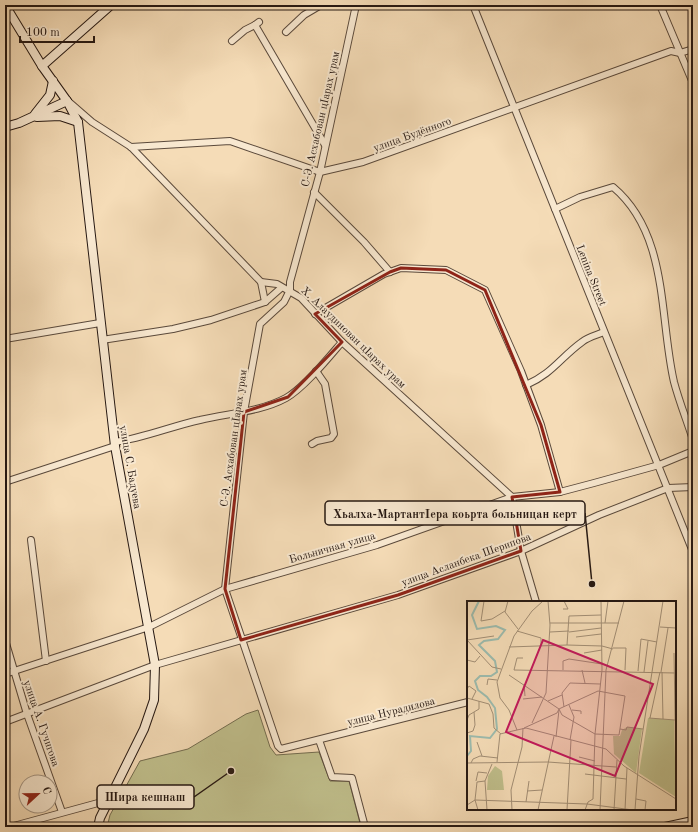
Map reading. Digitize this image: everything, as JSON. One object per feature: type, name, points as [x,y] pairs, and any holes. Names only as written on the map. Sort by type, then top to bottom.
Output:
[{"type":"main road","name":"улица С. Бадуева","points":[[5,5],[42,66],[68,101],[78,122],[115,444],[155,665],[154,700],[144,729],[109,800],[98,827]]},
{"type":"main road","points":[[42,66],[111,5]]},
{"type":"main road","points":[[32,117],[50,95],[53,81]]},
{"type":"main road","points":[[5,127],[68,101]]},
{"type":"main road","points":[[32,117],[60,116],[78,122]]},
{"type":"main road","points":[[665,827],[693,821]]},
{"type":"street","points":[[286,32],[304,15],[321,5]]},
{"type":"street","name":"С-Э. Асхабован цIарах урам","points":[[319,740],[291,748],[281,749],[278,746],[225,589],[244,412],[260,324],[284,302],[290,290],[290,282],[320,172],[356,5]]},
{"type":"street","name":"Lenina Street","points":[[472,5],[693,552]]},
{"type":"street","points":[[660,5],[693,83]]},
{"type":"street","points":[[232,41],[245,30],[257,24],[325,144]]},
{"type":"street","name":"улица Будённого","points":[[320,172],[363,162],[671,51],[680,53],[693,49]]},
{"type":"street","points":[[68,101],[92,122],[131,147],[261,282],[265,302]]},
{"type":"street","points":[[131,147],[230,141],[320,172]]},
{"type":"street","points":[[554,209],[580,197],[613,187],[627,198],[651,246],[659,280],[674,382],[693,440]]},
{"type":"street","points":[[314,192],[364,242],[390,272]]},
{"type":"street","points":[[315,314],[390,272],[401,268],[446,270],[485,290],[542,425],[560,492]]},
{"type":"street","name":"Х. Алаудинован цIарах урам","points":[[261,282],[277,284],[282,288],[290,290],[301,298],[342,342],[512,497]]},
{"type":"street","points":[[102,340],[173,329],[203,322],[265,302],[282,288]]},
{"type":"street","points":[[5,339],[100,322]]},
{"type":"street","points":[[526,385],[540,379],[554,369],[582,341],[604,332]]},
{"type":"street","points":[[5,482],[115,444],[200,420],[244,412],[274,403],[288,397],[316,371],[342,342]]},
{"type":"street","points":[[312,444],[317,441],[331,438],[334,434],[325,384],[316,371]]},
{"type":"street","name":"Больничная улица","points":[[5,674],[149,627],[225,589],[377,545],[512,497],[560,492],[659,465],[693,451]]},
{"type":"street","name":"улица Асланбека Шерипова","points":[[5,722],[155,665],[398,595],[521,551],[599,515],[668,488],[693,487]]},
{"type":"street","points":[[512,497],[521,551],[536,601]]},
{"type":"street","points":[[31,540],[46,661]]},
{"type":"street","name":"улица А. Гучигова","points":[[5,640],[27,714],[62,812]]},
{"type":"street","name":"улица Нурадилова","points":[[319,740],[467,702]]},
{"type":"street","points":[[319,740],[332,777],[352,778],[365,827]]},
{"type":"street","points":[[10,827],[109,800]]},
{"type":"highlighted area","points":[[401,268],[446,270],[485,290],[541,425],[560,492],[512,497],[521,551],[398,595],[241,640],[225,589],[244,412],[288,397],[342,342],[315,314],[390,272]]},
{"type":"shaded area","points":[[258,710],[270,747],[276,755],[319,752],[330,781],[349,781],[361,827],[107,827],[110,815],[140,761],[188,749],[246,714]]},
{"type":"place","name":"Хьалха-МартантIера коьрта больницан керт","points":[[592,584]]},
{"type":"place","name":"Шира кешнаш","points":[[231,771]]}]
